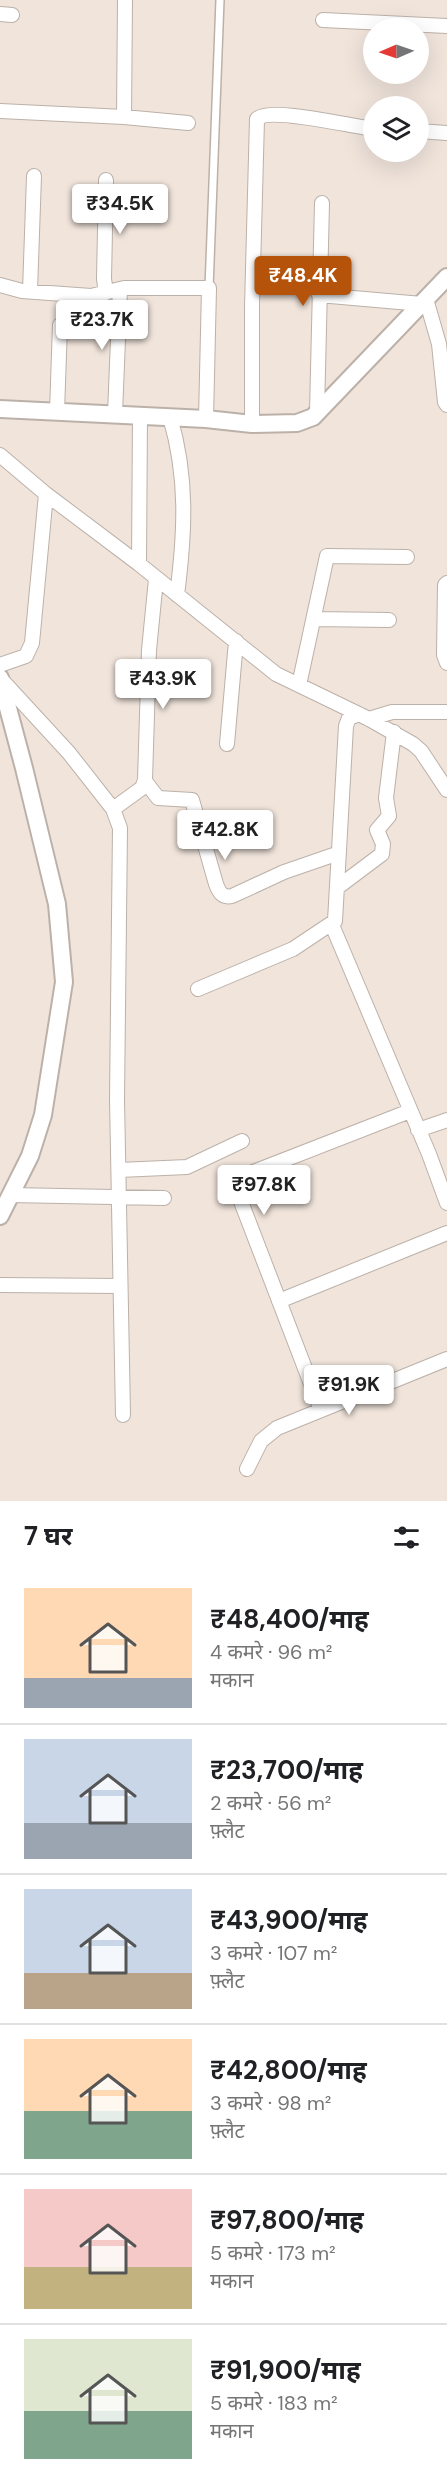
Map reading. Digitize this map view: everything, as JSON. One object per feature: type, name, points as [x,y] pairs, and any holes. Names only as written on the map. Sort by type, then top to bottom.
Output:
[{"type":"street","points":[[124,117],[125,0]]},
{"type":"street","points":[[323,20],[447,26]]},
{"type":"street","points":[[0,111],[124,117],[188,123]]},
{"type":"street","points":[[252,424],[252,307],[257,119],[266,115],[322,119],[363,127]]},
{"type":"street","points":[[429,132],[447,133]]},
{"type":"street","points":[[30,291],[33,176]]},
{"type":"street","points":[[106,180],[104,279],[113,291],[115,414]]},
{"type":"street","points":[[318,412],[322,203]]},
{"type":"street","points":[[0,409],[206,419],[252,424],[297,423],[309,420],[447,277]]},
{"type":"street","points":[[0,285],[9,289],[91,296],[113,291],[209,288],[206,419]]},
{"type":"street","points":[[319,295],[424,302]]},
{"type":"street","points":[[424,302],[439,344],[447,405]]},
{"type":"street","points":[[57,412],[60,326]]},
{"type":"street","points":[[138,564],[140,416]]},
{"type":"street","points":[[170,417],[180,455],[183,491],[182,551],[177,595]]},
{"type":"street","points":[[0,455],[46,494],[276,674],[364,716],[421,751],[447,790]]},
{"type":"street","points":[[0,666],[26,656],[32,643],[46,494]]},
{"type":"street","points":[[299,686],[328,555],[407,556]]},
{"type":"street","points":[[112,809],[141,788],[145,781],[149,650],[156,579]]},
{"type":"street","points":[[447,583],[445,585],[444,655],[447,663]]},
{"type":"street","points":[[314,620],[389,620]]},
{"type":"street","points":[[227,744],[236,641]]},
{"type":"street","points":[[0,678],[69,753],[118,820],[120,835],[117,1098],[123,1415]]},
{"type":"street","points":[[0,678],[57,904],[64,982],[43,1115],[30,1156],[4,1204]]},
{"type":"street","points":[[198,988],[293,949],[332,925],[336,917],[346,726],[349,718],[392,712],[447,712]]},
{"type":"street","points":[[338,887],[382,854],[383,844],[377,830],[390,816],[386,801],[393,732]]},
{"type":"street","points":[[145,781],[158,798],[192,800],[216,884],[220,893],[226,896],[232,896],[284,872],[339,853]]},
{"type":"street","points":[[332,925],[447,1203]]},
{"type":"street","points":[[321,1410],[240,1199],[238,1185],[248,1174],[410,1111]]},
{"type":"street","points":[[418,1130],[447,1120]]},
{"type":"street","points":[[119,1170],[187,1167],[242,1142]]},
{"type":"street","points":[[4,1204],[164,1198]]},
{"type":"street","points":[[279,1301],[447,1233]]},
{"type":"street","points":[[0,1285],[120,1287]]},
{"type":"street","points":[[247,1469],[261,1441],[277,1428],[447,1359]]},
{"type":"lane","points":[[209,288],[220,0]]}]
